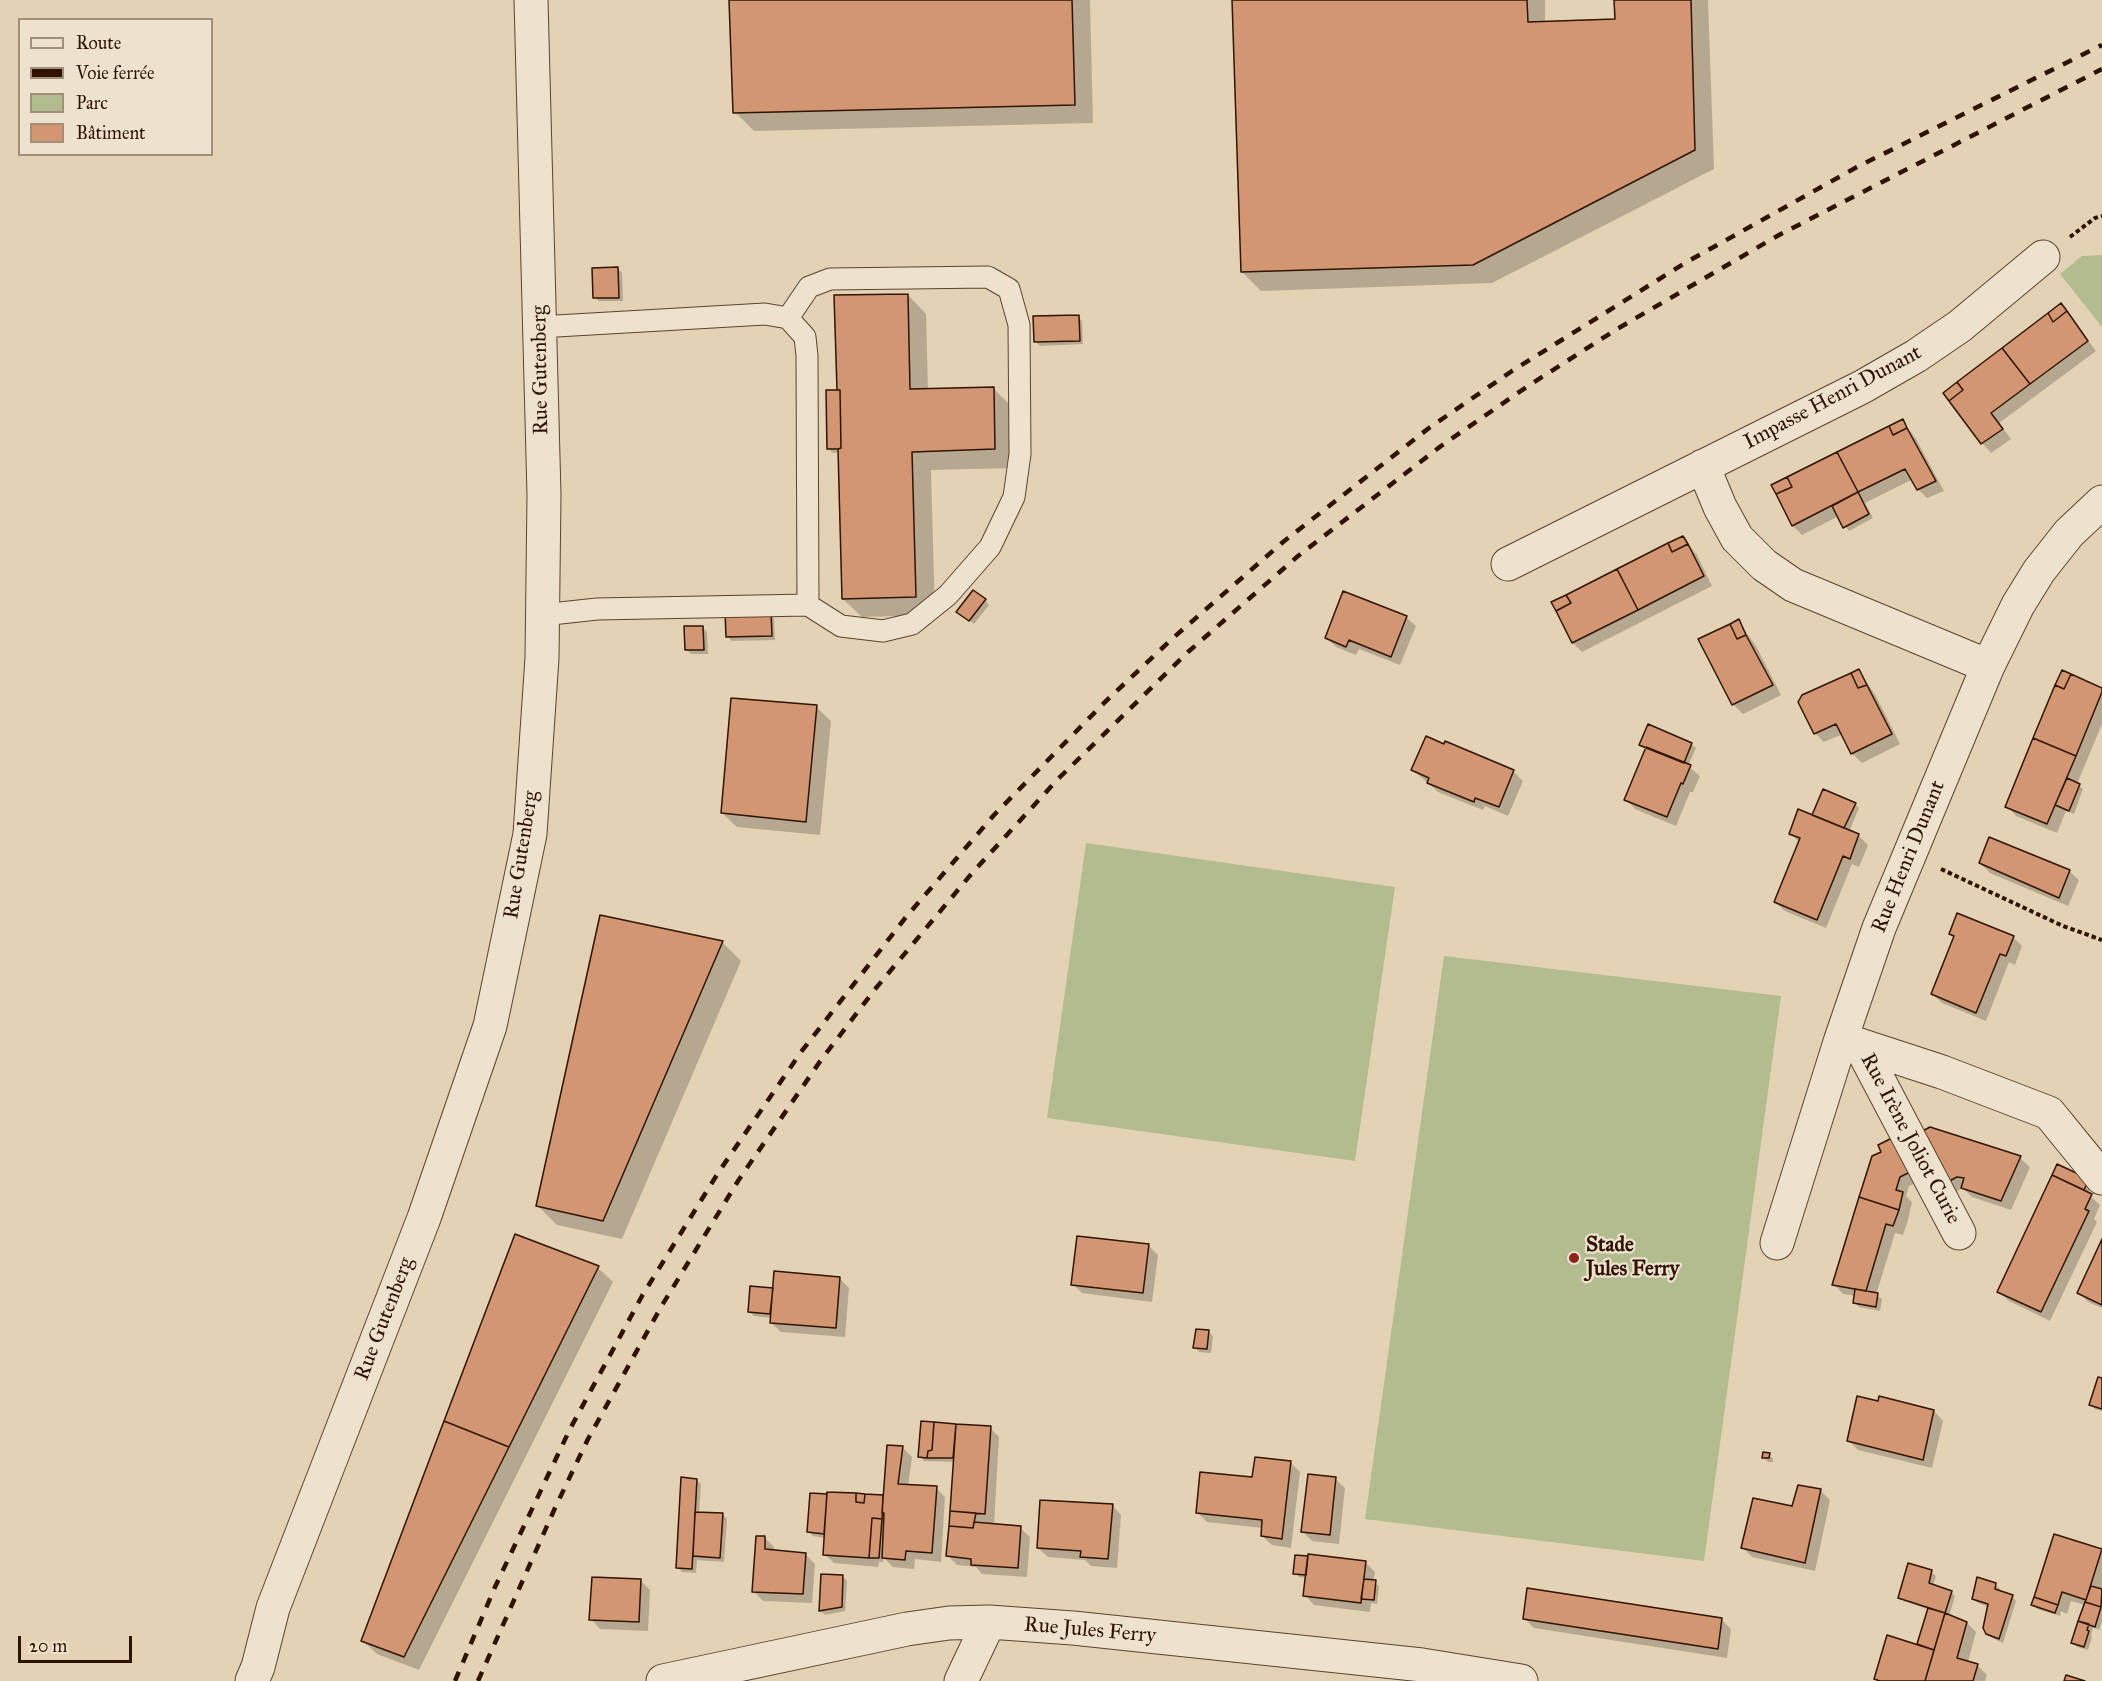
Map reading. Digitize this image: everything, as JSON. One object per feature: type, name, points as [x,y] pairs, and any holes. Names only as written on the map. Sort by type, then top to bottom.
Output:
[{"type":"street","name":"Rue Gutenberg","points":[[257,1676],[273,1608],[424,1218],[490,1026],[530,834],[542,658],[544,495],[531,0]]},
{"type":"street","name":"Impasse Henri Dunant","points":[[1508,564],[1862,387],[1916,356],[1960,326],[2043,257]]},
{"type":"street","points":[[1703,466],[1720,507],[1737,538],[1764,565],[1793,585],[1988,666]]},
{"type":"street","name":"Rue Henri Dunant","points":[[1777,1244],[1851,1042],[1879,928],[1988,666],[2018,605],[2039,571],[2069,533],[2102,502]]},
{"type":"street","name":"Rue Irène Joliot Curie","points":[[1851,1042],[1942,1072],[2049,1113],[2102,1178]]},
{"type":"street","name":"Rue Irène Joliot Curie","points":[[1851,1042],[1959,1233]]},
{"type":"street","points":[[961,1681],[989,1622]]},
{"type":"street","name":"Rue Jules Ferry","points":[[663,1681],[907,1629],[949,1623],[989,1622],[1073,1628],[1422,1665],[1521,1681]]},
{"type":"lane","points":[[543,615],[597,609],[808,605],[841,626],[883,631],[912,624],[948,595],[990,547],[1014,497],[1020,454],[1019,325],[1009,289],[988,277],[830,279],[809,287],[788,318]]},
{"type":"lane","points":[[540,327],[765,314],[788,318],[805,337],[807,356],[808,605]]},
{"type":"path","points":[[1911,855],[2063,926],[2102,940]]},
{"type":"green space","points":[[2102,255],[2102,327],[2060,274],[2082,256]]},
{"type":"green space","points":[[1086,843],[1395,887],[1355,1161],[1047,1118]]},
{"type":"green space","name":"Stade Jules Ferry","points":[[1444,956],[1781,996],[1704,1561],[1365,1519]]},
{"type":"building","points":[[729,0],[1072,0],[1075,105],[733,113]]},
{"type":"building","points":[[1232,0],[1527,0],[1528,22],[1615,19],[1614,0],[1691,0],[1695,150],[1473,265],[1241,272]]},
{"type":"building","points":[[618,267],[619,298],[593,298],[592,268]]},
{"type":"building","points":[[908,294],[910,389],[994,387],[995,449],[912,452],[916,597],[842,599],[838,449],[841,448],[840,390],[837,390],[834,295]]},
{"type":"building","points":[[2061,303],[2067,311],[2053,322],[2048,313]]},
{"type":"building","points":[[2067,311],[2088,341],[2030,384],[2002,348],[2048,313],[2053,322]]},
{"type":"building","points":[[1079,315],[1080,341],[1034,342],[1033,316]]},
{"type":"building","points":[[2002,348],[2030,384],[1991,413],[2003,429],[1981,444],[1949,401],[1963,390],[1957,382]]},
{"type":"building","points":[[1957,382],[1963,390],[1949,401],[1943,393]]},
{"type":"building","points":[[826,390],[840,390],[841,448],[838,449],[827,449]]},
{"type":"building","points":[[1903,419],[1907,428],[1893,435],[1889,426]]},
{"type":"building","points":[[1889,426],[1893,435],[1907,428],[1936,481],[1917,490],[1905,469],[1858,492],[1837,452]]},
{"type":"building","points":[[1837,452],[1858,492],[1792,526],[1776,494],[1792,487],[1787,477]]},
{"type":"building","points":[[1787,477],[1792,487],[1776,494],[1771,485]]},
{"type":"building","points":[[1858,492],[1869,514],[1843,528],[1832,506]]},
{"type":"building","points":[[1683,536],[1688,544],[1672,552],[1668,543]]},
{"type":"building","points":[[1668,543],[1672,552],[1688,544],[1704,576],[1638,610],[1617,569]]},
{"type":"building","points":[[1617,569],[1638,610],[1572,643],[1556,611],[1571,603],[1566,595]]},
{"type":"building","points":[[973,590],[986,599],[969,621],[956,612]]},
{"type":"building","points":[[1343,591],[1407,616],[1391,657],[1349,640],[1346,647],[1325,638]]},
{"type":"building","points":[[1566,595],[1571,603],[1556,611],[1551,602]]},
{"type":"building","points":[[725,612],[771,612],[772,636],[726,637]]},
{"type":"building","points":[[1739,619],[1746,635],[1737,639],[1730,624]]},
{"type":"building","points":[[1730,624],[1737,639],[1746,635],[1773,685],[1732,705],[1698,639]]},
{"type":"building","points":[[684,626],[703,626],[704,650],[685,650]]},
{"type":"building","points":[[1859,669],[1867,685],[1858,688],[1851,673]]},
{"type":"building","points":[[2062,670],[2071,674],[2064,689],[2055,685]]},
{"type":"building","points":[[1851,673],[1858,688],[1867,685],[1892,734],[1851,754],[1836,724],[1814,734],[1798,702],[1802,695]]},
{"type":"building","points":[[2071,674],[2102,688],[2076,756],[2033,738],[2055,685],[2064,689]]},
{"type":"building","points":[[731,698],[817,705],[806,822],[721,813]]},
{"type":"building","points":[[1648,724],[1692,743],[1684,763],[1639,745]]},
{"type":"building","points":[[1426,736],[1444,744],[1445,741],[1514,770],[1499,807],[1475,798],[1474,802],[1427,783],[1429,778],[1411,770]]},
{"type":"building","points":[[2033,738],[2076,756],[2047,824],[2005,807]]},
{"type":"building","points":[[1646,747],[1691,765],[1667,817],[1624,800]]},
{"type":"building","points":[[2067,778],[2080,784],[2069,811],[2055,805]]},
{"type":"building","points":[[1823,789],[1856,803],[1844,828],[1812,815]]},
{"type":"building","points":[[1798,809],[1859,834],[1850,859],[1843,856],[1817,920],[1774,902],[1800,838],[1789,834]]},
{"type":"building","points":[[1989,837],[2070,870],[2059,898],[1979,863]]},
{"type":"building","points":[[1957,913],[2014,936],[2006,956],[2000,954],[1976,1013],[1931,994],[1954,936],[1949,934]]},
{"type":"building","points":[[600,915],[723,941],[603,1221],[536,1206]]},
{"type":"building","points":[[1930,1127],[2021,1156],[2001,1201],[1961,1188],[1964,1178],[1957,1177],[1942,1185],[1917,1134]]},
{"type":"building","points":[[1898,1135],[1916,1169],[1900,1177],[1896,1190],[1903,1192],[1899,1210],[1859,1197],[1872,1156],[1881,1152],[1878,1145]]},
{"type":"building","points":[[2057,1164],[2089,1179],[2084,1190],[2052,1175]]},
{"type":"building","points":[[2052,1175],[2092,1194],[2085,1209],[2089,1211],[2041,1312],[1997,1292]]},
{"type":"building","points":[[1859,1197],[1899,1210],[1893,1226],[1886,1224],[1866,1291],[1832,1285]]},
{"type":"building","points":[[515,1234],[599,1266],[509,1447],[444,1421]]},
{"type":"building","points":[[1077,1236],[1149,1244],[1143,1293],[1071,1285]]},
{"type":"building","points":[[2102,1239],[2102,1305],[2077,1293]]},
{"type":"building","points":[[774,1271],[840,1277],[836,1328],[770,1323]]},
{"type":"building","points":[[750,1286],[773,1288],[770,1314],[748,1312]]},
{"type":"building","points":[[1855,1289],[1878,1293],[1876,1307],[1853,1303]]},
{"type":"building","points":[[1196,1329],[1209,1330],[1207,1349],[1193,1348]]},
{"type":"building","points":[[2098,1377],[2102,1378],[2102,1409],[2089,1405]]},
{"type":"building","points":[[1857,1396],[1878,1401],[1879,1396],[1934,1410],[1923,1460],[1847,1441]]},
{"type":"building","points":[[444,1421],[509,1447],[404,1657],[361,1641]]},
{"type":"building","points":[[921,1421],[934,1422],[932,1450],[928,1451],[927,1458],[918,1457]]},
{"type":"building","points":[[934,1422],[956,1424],[953,1458],[927,1458],[928,1451],[932,1450]]},
{"type":"building","points":[[956,1424],[991,1426],[985,1514],[950,1511]]},
{"type":"building","points":[[887,1445],[903,1446],[898,1484],[937,1486],[932,1553],[906,1551],[905,1560],[882,1558],[884,1513],[882,1513]]},
{"type":"building","points":[[1763,1452],[1770,1453],[1769,1458],[1762,1458]]},
{"type":"building","points":[[1255,1457],[1291,1461],[1282,1539],[1261,1536],[1262,1520],[1196,1513],[1200,1472],[1252,1477]]},
{"type":"building","points":[[1308,1474],[1336,1477],[1330,1535],[1301,1532]]},
{"type":"building","points":[[681,1477],[697,1479],[692,1569],[676,1568]]},
{"type":"building","points":[[1798,1485],[1821,1489],[1805,1563],[1741,1548],[1753,1498],[1792,1506]]},
{"type":"building","points":[[827,1492],[856,1493],[856,1502],[864,1503],[865,1494],[883,1495],[882,1519],[872,1518],[869,1558],[823,1555]]},
{"type":"building","points":[[810,1493],[827,1494],[824,1534],[807,1532]]},
{"type":"building","points":[[856,1493],[865,1494],[864,1503],[856,1502]]},
{"type":"building","points":[[1040,1500],[1113,1504],[1108,1559],[1080,1557],[1081,1551],[1037,1548]]},
{"type":"building","points":[[950,1511],[976,1513],[973,1528],[949,1526]]},
{"type":"building","points":[[695,1512],[723,1513],[720,1558],[693,1556]]},
{"type":"building","points":[[872,1518],[882,1519],[879,1558],[869,1558]]},
{"type":"building","points":[[974,1522],[1021,1526],[1018,1568],[971,1565],[971,1559],[946,1556],[949,1526],[973,1528]]},
{"type":"building","points":[[2054,1534],[2102,1549],[2086,1600],[2062,1592],[2058,1605],[2034,1597]]},
{"type":"building","points":[[756,1536],[765,1536],[765,1549],[806,1553],[803,1594],[752,1592]]},
{"type":"building","points":[[1308,1554],[1366,1561],[1361,1603],[1303,1596]]},
{"type":"building","points":[[1295,1555],[1308,1556],[1306,1575],[1293,1574]]},
{"type":"building","points":[[1908,1563],[1932,1570],[1929,1583],[1952,1591],[1945,1613],[1898,1598]]},
{"type":"building","points":[[821,1574],[843,1575],[842,1607],[819,1611]]},
{"type":"building","points":[[592,1577],[641,1579],[639,1622],[589,1620]]},
{"type":"building","points":[[1977,1577],[1996,1583],[1995,1589],[2013,1595],[1999,1639],[1986,1634],[1983,1628],[1988,1604],[1972,1599]]},
{"type":"building","points":[[1364,1579],[1376,1580],[1374,1600],[1361,1599]]},
{"type":"building","points":[[2091,1586],[2102,1589],[2101,1607],[2085,1602]]},
{"type":"building","points":[[1527,1588],[1722,1618],[1718,1649],[1523,1619]]},
{"type":"building","points":[[2034,1597],[2058,1605],[2055,1613],[2031,1605]]},
{"type":"building","points":[[2085,1602],[2101,1607],[2095,1627],[2078,1621]]},
{"type":"building","points":[[1928,1608],[1945,1613],[1934,1650],[1917,1644]]},
{"type":"building","points":[[1945,1613],[1967,1622],[1957,1658],[1978,1664],[1973,1681],[1925,1681]]},
{"type":"building","points":[[2078,1621],[2089,1624],[2084,1647],[2071,1643]]},
{"type":"building","points":[[1887,1635],[1934,1650],[1925,1681],[1874,1679]]},
{"type":"building","points":[[2066,1675],[2085,1681],[2064,1681]]},
{"type":"railway","points":[[455,1681],[495,1587],[570,1429],[642,1296],[718,1173],[801,1052],[906,917],[994,815],[1105,702],[1173,638],[1283,542],[1429,428],[1512,371],[1685,263],[1857,167],[2102,45]]},
{"type":"railway","points":[[478,1681],[588,1439],[661,1307],[738,1181],[821,1060],[876,988],[973,872],[1058,779],[1188,652],[1298,556],[1441,446],[1528,386],[1617,329],[1779,235],[2102,69]]},
{"type":"place","name":"Stade Jules Ferry","points":[[1574,1258]]}]
